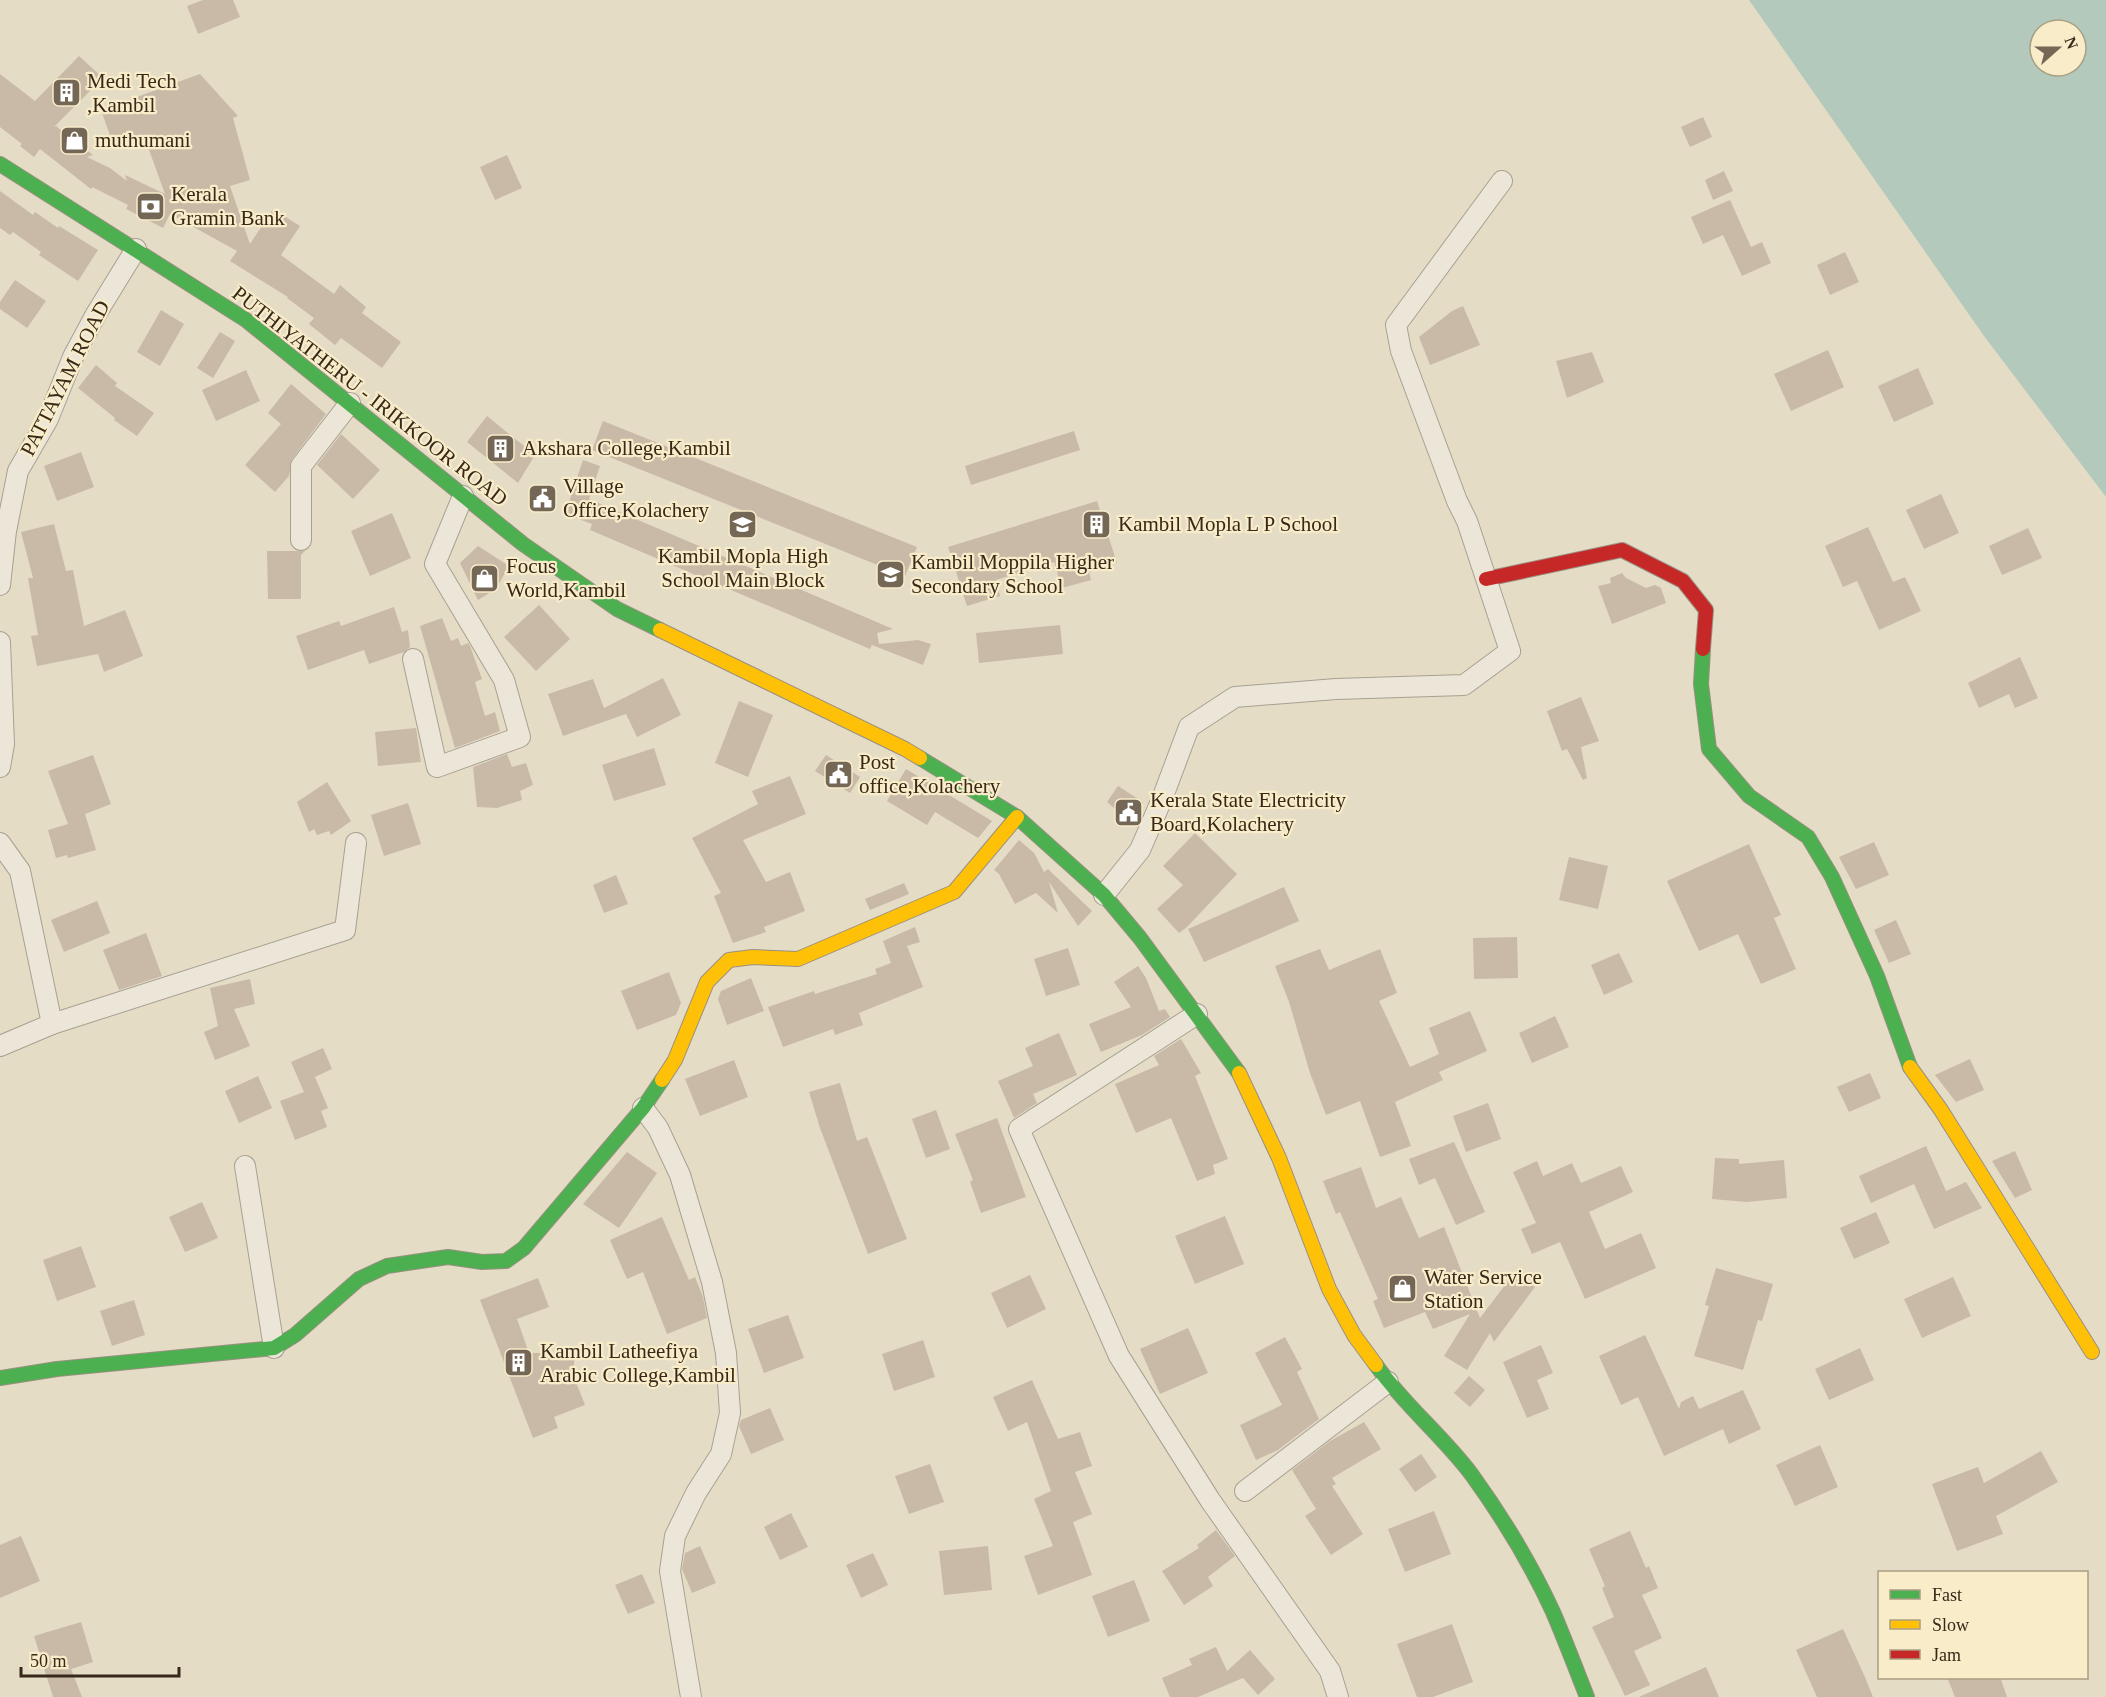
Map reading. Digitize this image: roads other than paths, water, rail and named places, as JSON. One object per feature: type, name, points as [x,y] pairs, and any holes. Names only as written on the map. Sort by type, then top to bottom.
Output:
[{"type":"street","name":"PUTHIYATHERU - IRIKKOOR ROAD","points":[[0,164],[246,320],[523,544],[617,609],[905,749],[1017,817],[1104,895],[1140,938],[1241,1076],[1279,1158],[1329,1289],[1354,1335],[1388,1382],[1437,1432],[1471,1474],[1509,1529],[1552,1611],[1587,1697]]},
{"type":"street","points":[[1104,895],[1140,850],[1189,727],[1235,697],[1336,688],[1464,685],[1510,651],[1467,521],[1457,501],[1401,351],[1396,325],[1502,181]]},
{"type":"street","name":"PATTAYAM ROAD","points":[[0,576],[18,471],[48,419],[73,357],[136,249]]},
{"type":"street","points":[[301,540],[301,466],[350,403]]},
{"type":"street","points":[[413,659],[437,767],[520,737],[504,680],[435,564],[463,496]]},
{"type":"street","points":[[1486,579],[1622,550],[1683,581],[1706,610],[1701,684],[1709,749],[1749,796],[1808,837],[1832,878],[1876,976],[1911,1071],[1941,1110],[2092,1352]]},
{"type":"street","points":[[0,642],[4,744],[0,767]]},
{"type":"street","points":[[0,1378],[57,1369],[274,1348],[295,1335],[359,1279],[387,1266],[448,1257],[482,1262],[506,1261],[524,1248],[643,1108],[675,1060],[707,982],[729,960],[753,957],[798,960],[954,892],[1017,817]]},
{"type":"street","points":[[0,843],[20,871],[52,1024]]},
{"type":"street","points":[[0,1046],[52,1024],[345,930],[356,843]]},
{"type":"street","points":[[1197,1014],[1019,1129],[1119,1356],[1210,1500],[1330,1671],[1338,1697]]},
{"type":"street","points":[[643,1108],[658,1128],[680,1175],[712,1282],[726,1353],[730,1413],[721,1454],[696,1493],[675,1536],[670,1571],[691,1697]]},
{"type":"street","points":[[245,1166],[274,1348]]},
{"type":"street","points":[[1245,1491],[1388,1382]]},
{"type":"place","name":"Medi Tech ,Kambil","points":[[66,93]]},
{"type":"place","name":"muthumani","points":[[74,140]]},
{"type":"place","name":"Kerala Gramin Bank","points":[[150,206]]},
{"type":"place","name":"Akshara College,Kambil","points":[[501,448]]},
{"type":"place","name":"Village Office,Kolachery","points":[[542,498]]},
{"type":"place","name":"Kambil Mopla L P School","points":[[1097,524]]},
{"type":"place","name":"Kambil Mopla High School Main Block","points":[[743,525]]},
{"type":"place","name":"Kambil Moppila Higher Secondary School","points":[[890,574]]},
{"type":"place","name":"Focus World,Kambil","points":[[485,578]]},
{"type":"place","name":"Post office,Kolachery","points":[[838,774]]},
{"type":"place","name":"Kerala State Electricity Board,Kolachery","points":[[1129,812]]},
{"type":"place","name":"Water Service Station","points":[[1403,1289]]},
{"type":"place","name":"Kambil Latheefiya Arabic College,Kambil","points":[[519,1363]]}]
